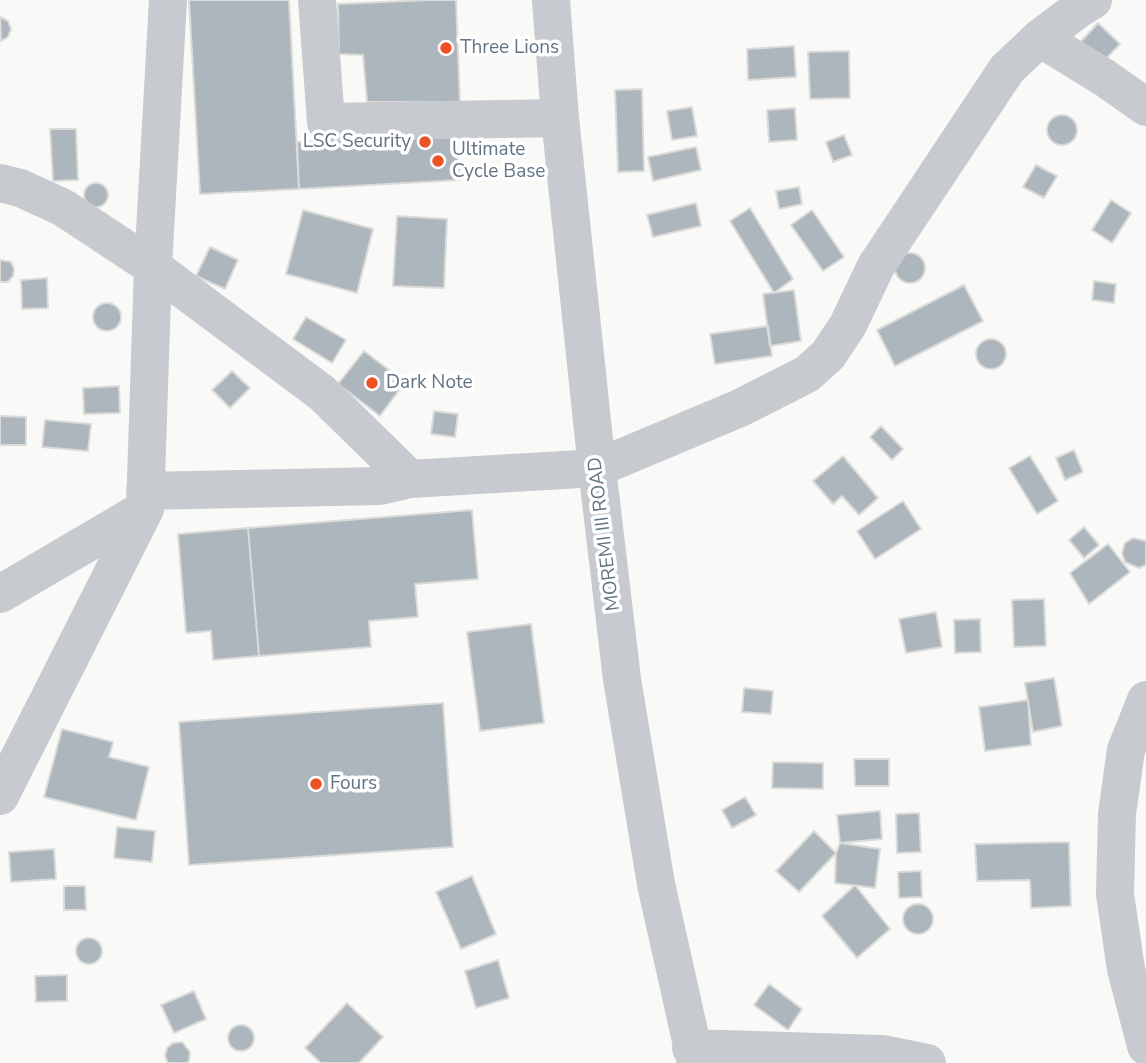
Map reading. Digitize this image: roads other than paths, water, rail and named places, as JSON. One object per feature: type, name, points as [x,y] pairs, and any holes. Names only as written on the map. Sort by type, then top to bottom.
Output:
[{"type":"street","points":[[0,796],[145,500],[153,267],[168,0]]},
{"type":"street","points":[[317,0],[326,122],[560,117]]},
{"type":"street","name":"MOREMI III ROAD","points":[[551,0],[560,117],[622,679],[656,884],[693,1056]]},
{"type":"street","points":[[0,594],[145,500],[380,486],[410,479],[597,468],[740,408],[807,374],[828,355],[848,325],[876,266],[1007,69],[1040,38],[1093,0]]},
{"type":"street","points":[[1040,38],[1146,107]]},
{"type":"street","points":[[0,183],[20,188],[62,207],[153,267],[322,393],[410,479]]},
{"type":"street","points":[[1146,700],[1126,750],[1117,814],[1115,894],[1136,966],[1146,1046]]},
{"type":"street","points":[[693,1056],[882,1054],[927,1063]]},
{"type":"place","name":"Three Lions","points":[[446,48]]},
{"type":"place","name":"LSC Security","points":[[425,142]]},
{"type":"place","name":"Ultimate Cycle Base","points":[[438,161]]},
{"type":"place","name":"Dark Note","points":[[372,383]]},
{"type":"place","name":"Fours","points":[[316,784]]}]
